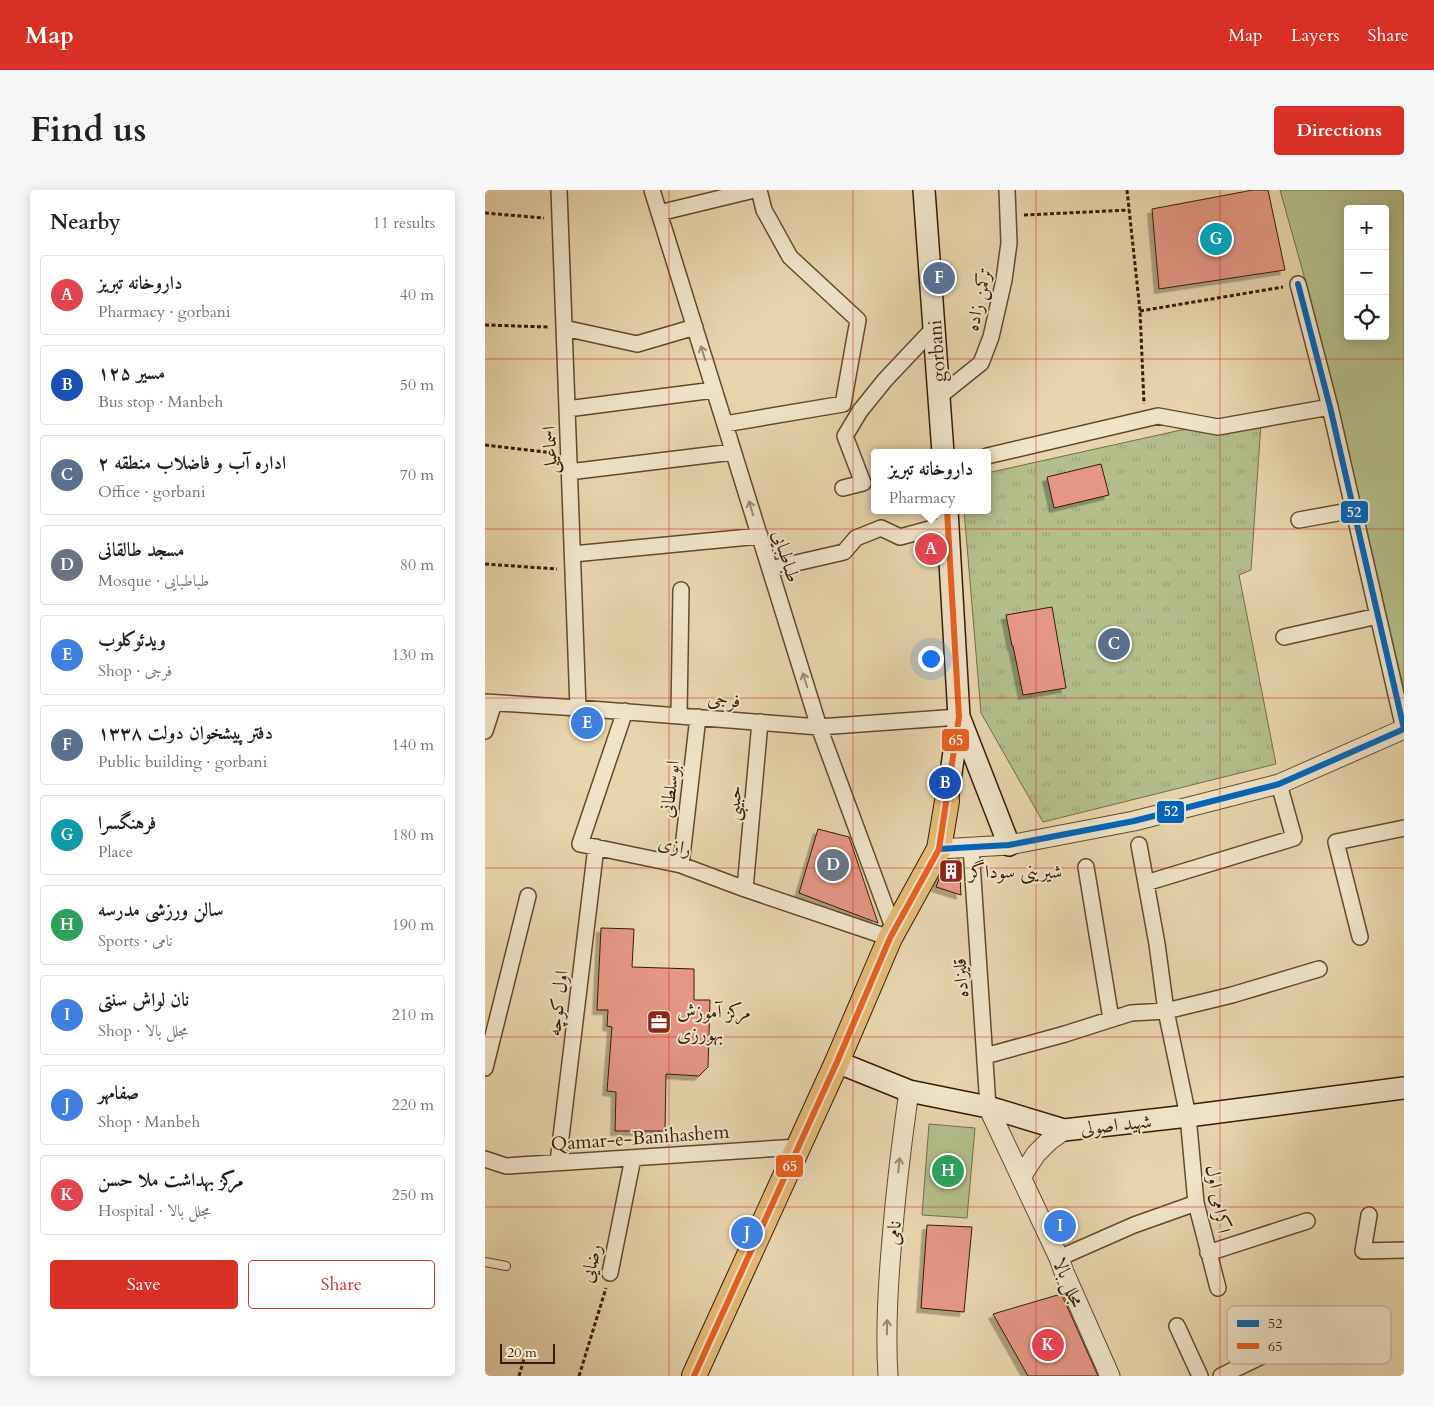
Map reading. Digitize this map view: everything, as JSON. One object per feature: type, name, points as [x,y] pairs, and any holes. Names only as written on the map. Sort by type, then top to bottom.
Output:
[{"type":"main road","name":"gorbani","points":[[924,190],[943,449]]},
{"type":"main road","points":[[693,1376],[837,1062],[892,934],[939,849],[959,717],[947,517]]},
{"type":"main road","points":[[959,717],[1009,845]]},
{"type":"main road","name":"شهید اصولی","points":[[837,1062],[909,1091],[988,1106],[1064,1130],[1404,1088]]},
{"type":"street","name":"اسماعیلی","points":[[559,190],[578,708]]},
{"type":"street","name":"طباطبایی","points":[[652,190],[819,726],[892,934]]},
{"type":"street","points":[[659,213],[754,190]]},
{"type":"street","points":[[725,424],[843,404],[857,320],[790,257],[764,210],[759,190]]},
{"type":"street","name":"ترکمن زاده","points":[[940,396],[981,363],[988,346],[998,312],[1009,243],[1007,190]]},
{"type":"street","points":[[939,849],[1009,845],[1134,821],[1279,784],[1404,730],[1330,407],[1298,284]]},
{"type":"street","points":[[564,328],[637,344],[695,327]]},
{"type":"street","points":[[843,488],[863,483],[845,436],[860,410],[885,380],[935,327]]},
{"type":"street","points":[[567,409],[714,390]]},
{"type":"street","points":[[991,455],[1158,416],[1218,427],[1330,407]]},
{"type":"street","points":[[569,472],[733,452]]},
{"type":"street","points":[[1299,520],[1353,510]]},
{"type":"street","points":[[770,568],[844,552],[856,538],[881,528],[900,537],[947,517]]},
{"type":"street","points":[[573,554],[760,536]]},
{"type":"street","points":[[679,715],[681,590]]},
{"type":"street","points":[[1285,637],[1378,616]]},
{"type":"street","points":[[485,731],[489,703]]},
{"type":"street","name":"فرجی","points":[[489,703],[819,726],[959,717]]},
{"type":"street","points":[[596,848],[580,844],[625,711]]},
{"type":"street","name":"ابوسلطانی","points":[[681,865],[698,717]]},
{"type":"street","name":"حبیبی","points":[[745,889],[760,722]]},
{"type":"street","points":[[1146,883],[1294,838],[1279,784]]},
{"type":"street","points":[[1360,937],[1336,842],[1404,828]]},
{"type":"street","name":"اکرامی اول","points":[[1139,845],[1157,944],[1166,1011],[1188,1116],[1196,1203],[1217,1288]]},
{"type":"street","name":"قلیزاده","points":[[971,847],[988,1106]]},
{"type":"street","name":"رازی","points":[[596,848],[681,865],[745,889],[892,934]]},
{"type":"street","name":"اول کوچه","points":[[558,1162],[596,848]]},
{"type":"street","points":[[1087,866],[1111,1019]]},
{"type":"street","points":[[485,1068],[528,896]]},
{"type":"street","points":[[985,1056],[1131,1013],[1166,1011],[1232,995],[1319,969]]},
{"type":"street","name":"نامی","points":[[888,1376],[887,1293],[901,1145],[909,1091]]},
{"type":"street","name":"مجلل بالا","points":[[988,1106],[1059,1258],[1110,1376]]},
{"type":"street","points":[[1021,1177],[1036,1154],[1064,1130]]},
{"type":"street","name":"Qamar-e-Banihashem","points":[[485,1159],[506,1166],[798,1147]]},
{"type":"street","name":"رضایی","points":[[610,1273],[633,1158]]},
{"type":"street","points":[[1059,1258],[1135,1225],[1196,1203]]},
{"type":"street","points":[[1369,1215],[1363,1251],[1404,1250]]},
{"type":"street","points":[[1209,1252],[1307,1221]]},
{"type":"street","points":[[1177,1326],[1200,1376]]},
{"type":"street","points":[[1221,1376],[1246,1364]]},
{"type":"lane","points":[[843,404],[860,410]]},
{"type":"lane","points":[[485,1262],[506,1266]]},
{"type":"path","points":[[1127,190],[1140,311],[1145,419]]},
{"type":"path","points":[[1008,216],[1129,210]]},
{"type":"path","points":[[485,213],[560,219]]},
{"type":"path","points":[[1140,311],[1298,284]]},
{"type":"path","points":[[485,325],[564,328]]},
{"type":"path","points":[[485,445],[569,455]]},
{"type":"path","points":[[485,564],[573,570]]},
{"type":"path","name":"رضایی","points":[[579,1376],[610,1273]]},
{"type":"path","points":[[519,1376],[526,1352]]},
{"type":"green space","points":[[1280,190],[1404,190],[1404,690],[1303,272]]},
{"type":"green space","points":[[1261,423],[1251,570],[1239,575],[1276,764],[1043,822],[981,713],[964,514],[991,514],[991,472],[1181,430]]},
{"type":"green space","points":[[929,1124],[975,1128],[967,1218],[922,1215]]},
{"type":"building","points":[[1253,190],[1268,190],[1285,270],[1159,289],[1152,209]]},
{"type":"building","points":[[1101,464],[1109,495],[1054,508],[1047,477]]},
{"type":"building","points":[[1052,607],[1066,688],[1023,695],[1006,615]]},
{"type":"building","points":[[818,829],[849,837],[878,923],[799,893]]},
{"type":"building","name":"شیرینی سوداگر","points":[[959,859],[961,895],[936,887],[949,860]]},
{"type":"building","points":[[601,928],[634,929],[632,967],[694,969],[694,1000],[710,1000],[708,1067],[699,1076],[666,1074],[665,1131],[615,1131],[616,1092],[607,1091],[612,1027],[607,1026],[608,1010],[597,1010]]},
{"type":"building","points":[[927,1225],[972,1227],[964,1312],[921,1308]]},
{"type":"building","points":[[1061,1294],[1098,1376],[1028,1376],[993,1314]]},
{"type":"transit line","name":"52","points":[[939,849],[1009,845],[1134,821],[1279,784],[1404,729],[1330,407],[1298,284]]},
{"type":"transit line","name":"65","points":[[694,1376],[837,1062],[890,938],[939,849],[959,717],[947,514]]},
{"type":"place","name":"فرهنگسرا","points":[[1216,239]]},
{"type":"place","name":"دفتر پیشخوان دولت ۱۳۳۸","points":[[939,278]]},
{"type":"place","name":"داروخانه تبریز","points":[[931,549]]},
{"type":"place","name":"اداره آب و فاضلاب منطقه ۲","points":[[1114,644]]},
{"type":"place","name":"ویدئوکلوب","points":[[587,723]]},
{"type":"place","name":"مسیر ۱۲۵","points":[[945,783]]},
{"type":"place","name":"مسجد طالقانی","points":[[833,865]]},
{"type":"place","name":"شیرینی سوداگر","points":[[951,871]]},
{"type":"place","name":"مرکز آموزش بهورزی","points":[[659,1022]]},
{"type":"place","name":"سالن ورزشی مدرسه","points":[[948,1171]]},
{"type":"place","name":"نان لواش سنتی","points":[[1060,1226]]},
{"type":"place","name":"صفامهر","points":[[747,1233]]},
{"type":"place","name":"مرکز بهداشت ملا حسن","points":[[1048,1345]]}]
